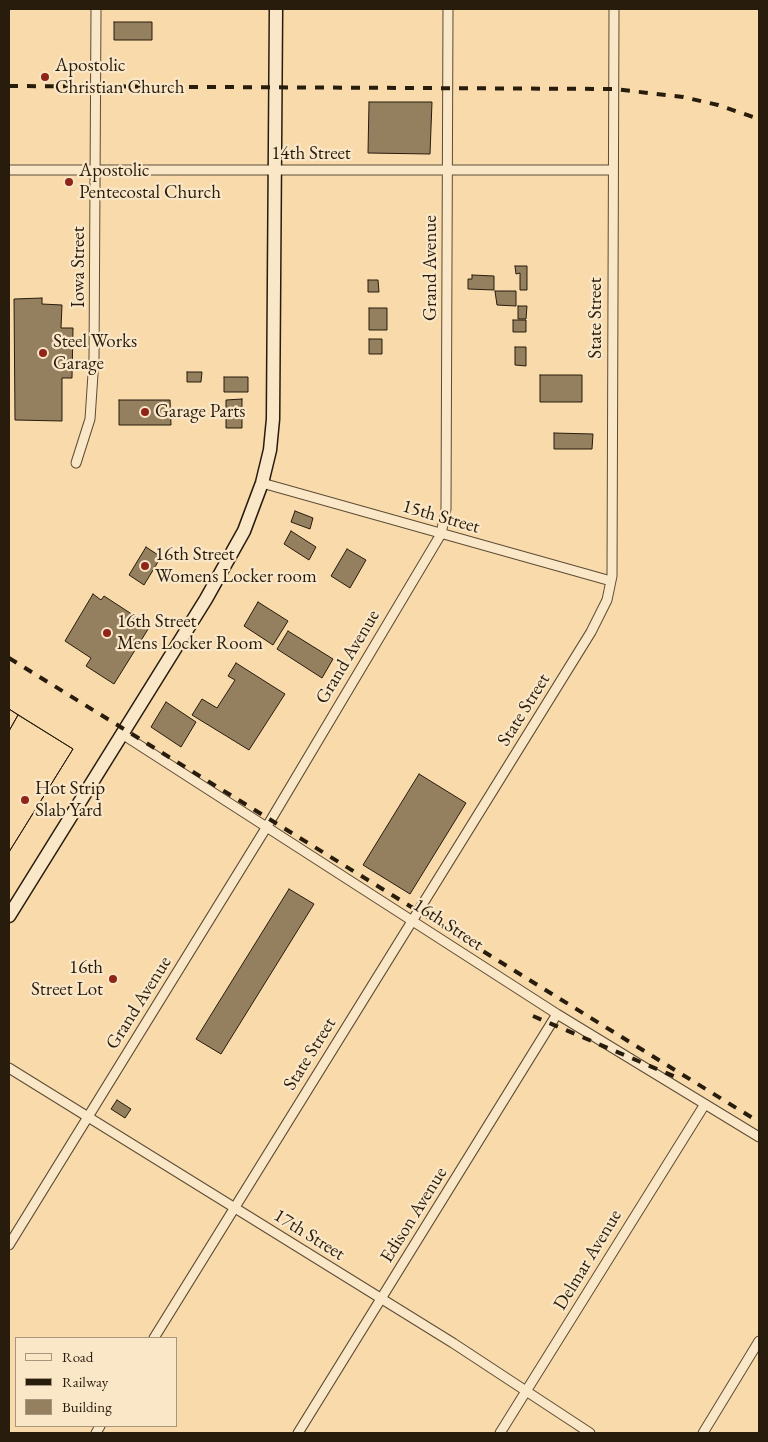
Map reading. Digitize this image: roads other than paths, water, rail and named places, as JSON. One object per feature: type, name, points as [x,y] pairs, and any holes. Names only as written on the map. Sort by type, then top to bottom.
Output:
[{"type":"main road","points":[[9,916],[229,560],[244,530],[262,483],[270,450],[273,419],[276,9]]},
{"type":"street","name":"Iowa Street","points":[[76,463],[90,419],[94,359],[96,9]]},
{"type":"street","name":"Grand Avenue","points":[[9,1245],[266,828],[441,534],[446,509],[448,9]]},
{"type":"street","name":"State Street","points":[[155,1337],[592,632],[607,600],[611,581],[614,9]]},
{"type":"street","name":"14th Street","points":[[9,170],[613,170]]},
{"type":"street","name":"15th Street","points":[[262,483],[611,581]]},
{"type":"street","name":"16th Street","points":[[122,734],[557,1014],[759,1138]]},
{"type":"street","name":"Edison Avenue","points":[[298,1433],[557,1014]]},
{"type":"street","name":"17th Street","points":[[9,1068],[453,1343],[590,1433]]},
{"type":"street","name":"Delmar Avenue","points":[[500,1433],[705,1104]]},
{"type":"street","points":[[703,1433],[759,1341]]},
{"type":"railway","points":[[9,86],[614,89],[683,97],[718,105],[759,119]]},
{"type":"railway","points":[[9,658],[759,1122]]},
{"type":"railway","points":[[533,1016],[678,1078]]},
{"type":"place","name":"Apostolic Christian Church","points":[[45,77]]},
{"type":"place","name":"Apostolic Pentecostal Church","points":[[69,182]]},
{"type":"place","name":"Steel Works Garage","points":[[43,353]]},
{"type":"place","name":"Garage Parts","points":[[145,412]]},
{"type":"place","name":"16th Street Womens Locker room","points":[[145,566]]},
{"type":"place","name":"16th Street Mens Locker Room","points":[[107,633]]},
{"type":"place","name":"Hot Strip Slab Yard","points":[[25,800]]},
{"type":"place","name":"16th Street Lot","points":[[113,979]]}]
